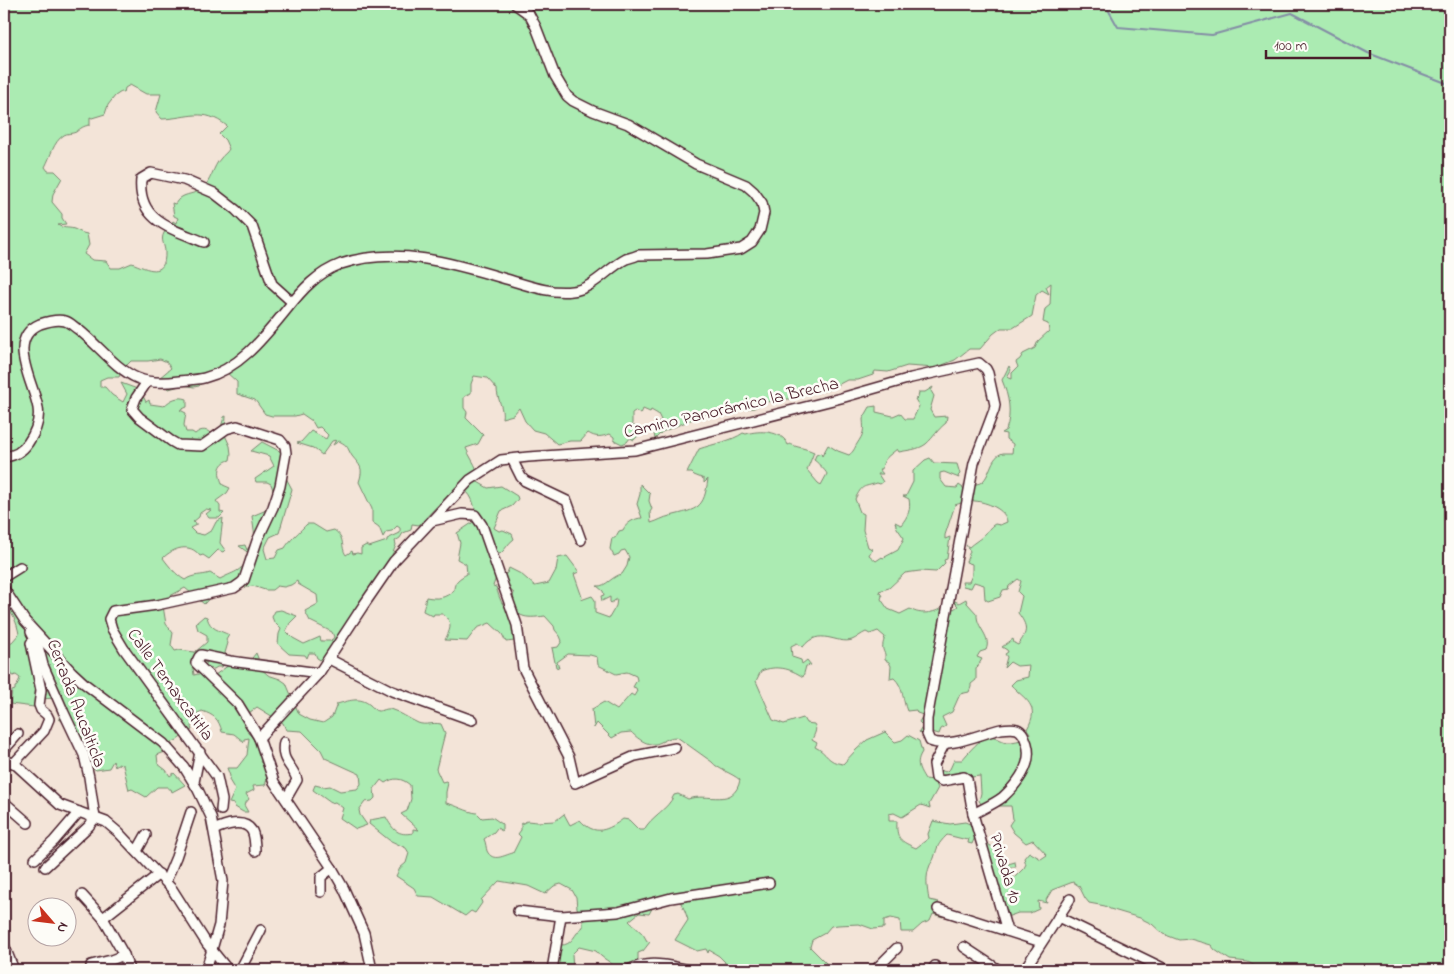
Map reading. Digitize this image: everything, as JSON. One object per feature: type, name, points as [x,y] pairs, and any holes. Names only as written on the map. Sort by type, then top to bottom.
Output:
[{"type":"street","points":[[4,458],[22,451],[34,434],[37,423],[39,410],[22,350],[28,334],[39,325],[58,320],[66,321],[88,337],[126,371],[147,382],[176,382],[205,378],[227,368],[246,355],[262,339],[292,302],[315,278],[340,265],[358,260],[400,256],[418,257],[482,272],[532,287],[562,292],[584,288],[626,260],[638,255],[723,252],[740,249],[752,242],[760,230],[764,213],[762,203],[754,192],[746,185],[696,164],[628,124],[579,105],[567,96],[555,76],[533,20],[529,14],[515,4]]},
{"type":"street","points":[[204,242],[152,218],[144,206],[140,189],[141,179],[151,173],[184,180],[214,193],[236,210],[252,226],[272,284],[292,302]]},
{"type":"street","name":"Camino Panorámico la Brecha","points":[[259,738],[319,674],[394,561],[470,480],[501,460],[635,450],[978,362],[988,373],[994,405],[974,463],[927,719],[927,734],[930,741],[936,744],[945,743]]},
{"type":"street","name":"Calle Temaxcatitla","points":[[147,382],[136,398],[132,409],[139,417],[174,443],[202,446],[226,429],[234,426],[276,438],[286,446],[276,500],[257,541],[244,580],[234,588],[157,605],[113,611],[109,619],[112,629],[124,649],[217,777],[222,800],[221,810]]},
{"type":"street","points":[[512,459],[525,481],[567,502],[581,540]]},
{"type":"street","points":[[431,521],[462,514],[475,515],[482,525],[517,624],[523,668],[569,757],[575,782],[634,756],[675,748]]},
{"type":"street","points":[[4,577],[20,567]]},
{"type":"street","points":[[4,589],[25,621],[85,684],[163,743],[178,759],[194,782],[211,817],[223,881],[219,925],[206,970]]},
{"type":"street","points":[[14,763],[44,731],[49,720],[39,705],[41,690],[25,621]]},
{"type":"street","name":"Cerrada Aucalticla","points":[[25,621],[38,646],[43,664],[84,755],[95,818]]},
{"type":"street","points":[[319,674],[201,655],[196,663],[238,704],[259,738],[274,782],[344,889],[364,933],[372,970]]},
{"type":"street","points":[[328,659],[392,691],[472,720]]},
{"type":"street","points":[[945,743],[989,731],[1012,728],[1019,730],[1024,735],[1028,746],[1029,760],[1016,782],[1002,798],[973,814]]},
{"type":"street","points":[[4,750],[18,734]]},
{"type":"street","points":[[284,742],[283,748],[286,762],[296,775],[297,780],[286,799]]},
{"type":"street","name":"Privada 10","points":[[945,743],[934,764],[936,778],[942,781],[964,777],[967,779],[973,814],[1008,931]]},
{"type":"street","points":[[194,782],[200,752]]},
{"type":"street","points":[[4,761],[14,763],[60,805],[110,825],[163,877],[212,950],[228,970]]},
{"type":"street","points":[[4,802],[28,823]]},
{"type":"street","points":[[35,859],[54,841],[79,812]]},
{"type":"street","points":[[103,918],[163,877],[176,857],[191,812]]},
{"type":"street","points":[[45,866],[89,826],[95,818]]},
{"type":"street","points":[[214,830],[224,825],[247,826],[252,831],[255,851]]},
{"type":"street","points":[[137,851],[146,836]]},
{"type":"street","points":[[321,892],[320,877],[332,868]]},
{"type":"street","points":[[518,911],[561,916],[618,912],[671,898],[769,883]]},
{"type":"street","points":[[82,895],[103,918],[124,955],[130,970]]},
{"type":"street","points":[[1024,970],[1070,899]]},
{"type":"street","name":"Privada 10","points":[[938,909],[1041,942]]},
{"type":"street","points":[[552,970],[561,916]]},
{"type":"street","points":[[1058,917],[1167,970]]},
{"type":"street","points":[[240,970],[261,930]]},
{"type":"street","points":[[4,944],[14,970]]},
{"type":"street","points":[[964,947],[999,970]]},
{"type":"street","points":[[875,970],[897,948]]},
{"type":"street","points":[[90,965],[124,955]]},
{"type":"street","points":[[629,970],[638,965],[657,964],[689,970]]},
{"type":"street","points":[[341,970],[344,968],[347,970]]},
{"type":"green space","points":[[4,4],[1450,4],[1450,970],[1262,970],[1248,962],[1230,960],[1211,945],[1190,939],[1179,940],[1163,934],[1152,924],[1140,918],[1105,906],[1089,903],[1079,886],[1073,882],[1052,890],[1046,900],[1047,903],[1038,901],[1039,909],[1030,913],[1018,913],[1004,918],[986,843],[1008,864],[1015,862],[1016,867],[1009,867],[1011,876],[1014,878],[1024,868],[1026,864],[1024,858],[1029,852],[1041,859],[1047,855],[1033,840],[1026,843],[1014,833],[1009,825],[1013,819],[1011,806],[983,806],[979,801],[981,793],[980,776],[946,776],[934,770],[939,769],[945,772],[950,769],[954,760],[962,760],[974,746],[986,737],[991,736],[1012,742],[1027,740],[1030,733],[1027,729],[1031,721],[1032,708],[1026,699],[1011,685],[1016,680],[1028,677],[1029,665],[1017,666],[1010,662],[1004,668],[1007,657],[1005,654],[1008,652],[1002,647],[1013,639],[1014,643],[1018,645],[1025,633],[1024,622],[1018,613],[1022,596],[1018,592],[1021,581],[1018,579],[1008,589],[1003,590],[1000,597],[988,601],[985,599],[984,585],[974,582],[971,588],[963,586],[962,582],[969,582],[972,575],[972,564],[966,562],[970,551],[966,545],[969,547],[995,524],[1000,525],[1007,522],[1003,513],[995,507],[984,503],[970,501],[955,505],[945,535],[945,539],[950,537],[947,559],[944,560],[945,563],[936,572],[920,571],[905,573],[889,588],[879,591],[882,596],[881,599],[888,609],[900,614],[910,609],[928,613],[947,605],[954,609],[958,606],[951,599],[959,603],[966,599],[967,603],[977,614],[977,619],[987,640],[986,650],[980,652],[977,657],[982,659],[976,669],[976,680],[971,684],[969,692],[960,694],[952,712],[942,717],[946,726],[941,729],[939,734],[932,732],[922,735],[919,732],[923,726],[919,722],[923,715],[917,713],[916,710],[907,711],[900,685],[894,678],[890,679],[891,666],[885,660],[883,648],[885,637],[878,631],[870,634],[866,632],[852,640],[846,641],[822,637],[809,641],[803,647],[797,643],[791,646],[792,657],[801,660],[802,664],[807,660],[811,665],[806,666],[803,677],[793,671],[772,668],[761,671],[756,681],[773,720],[784,724],[803,718],[806,723],[814,724],[816,730],[812,740],[817,743],[815,747],[837,763],[843,764],[867,740],[885,732],[895,742],[902,740],[908,735],[919,741],[922,752],[918,763],[920,769],[925,779],[934,780],[938,788],[929,804],[930,808],[921,805],[902,817],[894,813],[889,814],[889,821],[897,821],[898,836],[906,843],[916,848],[929,838],[928,834],[933,821],[950,824],[965,822],[976,824],[981,830],[972,844],[968,843],[969,838],[967,840],[947,835],[938,846],[934,859],[928,869],[927,887],[929,900],[939,902],[932,908],[942,911],[943,917],[933,914],[930,921],[922,924],[913,932],[901,932],[900,920],[891,918],[884,920],[884,928],[873,929],[859,924],[831,926],[825,933],[812,940],[810,947],[827,964],[838,970],[722,970],[725,962],[719,956],[709,950],[708,953],[706,949],[697,951],[675,940],[688,920],[680,901],[655,903],[649,914],[639,913],[629,921],[650,942],[643,951],[638,953],[638,962],[632,970],[618,970],[596,951],[579,947],[572,954],[573,970],[557,970],[551,963],[560,945],[571,941],[583,927],[583,919],[577,908],[576,897],[572,890],[561,884],[554,886],[545,894],[528,886],[499,881],[481,900],[482,903],[475,913],[471,911],[465,916],[433,897],[418,896],[414,888],[396,876],[400,868],[406,863],[409,853],[406,848],[389,840],[369,824],[370,820],[386,817],[394,829],[400,833],[408,834],[413,833],[413,829],[419,830],[401,814],[407,811],[411,799],[410,785],[398,779],[385,783],[381,780],[374,789],[375,798],[372,801],[365,802],[359,810],[367,825],[356,829],[340,818],[343,808],[335,802],[331,803],[313,790],[315,785],[330,786],[340,791],[357,789],[361,784],[360,774],[325,758],[321,750],[302,731],[286,730],[283,723],[257,707],[249,713],[248,733],[256,740],[264,756],[260,762],[268,764],[269,773],[265,785],[253,786],[254,790],[246,794],[249,799],[244,805],[248,812],[243,812],[235,807],[234,804],[229,803],[235,790],[229,780],[230,776],[227,768],[237,768],[247,755],[249,738],[244,739],[244,742],[234,734],[222,732],[215,718],[202,711],[196,714],[191,727],[192,730],[172,742],[173,749],[157,755],[158,764],[170,776],[174,773],[185,785],[172,792],[168,787],[157,787],[146,797],[132,789],[129,790],[123,765],[117,764],[115,767],[113,761],[109,768],[96,770],[82,760],[78,731],[59,719],[61,708],[56,698],[40,699],[34,707],[10,704],[12,691],[15,690],[20,678],[16,675],[13,676],[9,669],[4,670],[4,644],[12,642],[19,634],[14,618],[4,607]],"holes":[[[130,85],[146,94],[161,94],[156,112],[162,119],[203,115],[218,120],[227,126],[219,134],[225,140],[229,149],[218,161],[205,186],[198,191],[184,196],[175,204],[172,203],[174,216],[178,218],[176,223],[173,221],[164,233],[162,238],[165,249],[164,260],[162,266],[154,270],[132,263],[120,268],[111,268],[106,261],[92,260],[84,254],[89,245],[87,234],[58,225],[66,224],[62,214],[52,202],[53,194],[62,178],[55,171],[48,171],[45,167],[60,138],[65,134],[74,133],[90,125],[90,117],[105,114],[108,105],[115,96],[121,92],[124,93],[125,88]],[[1051,283],[1050,305],[1045,309],[1043,322],[1048,324],[1049,331],[1038,341],[1035,348],[1023,354],[1016,362],[1018,367],[1012,373],[1012,379],[1007,377],[1011,370],[1009,366],[1002,380],[1008,399],[1009,411],[1006,430],[1001,433],[1006,434],[1006,439],[1013,444],[1012,453],[1003,453],[998,456],[983,481],[973,484],[967,491],[959,485],[957,488],[946,487],[940,479],[940,473],[944,472],[959,478],[960,474],[957,464],[934,463],[930,458],[925,460],[913,471],[913,482],[906,496],[903,496],[909,499],[910,506],[907,516],[901,525],[895,522],[904,538],[898,550],[883,558],[876,561],[869,555],[872,549],[868,547],[863,530],[864,514],[860,512],[855,499],[863,487],[883,482],[878,474],[883,474],[879,469],[882,469],[885,460],[897,449],[899,452],[923,446],[946,423],[947,416],[934,417],[930,410],[934,396],[931,391],[933,387],[925,392],[919,392],[918,398],[915,399],[919,406],[913,419],[905,419],[900,413],[893,416],[876,412],[876,406],[870,407],[863,419],[862,435],[851,454],[838,451],[828,445],[822,456],[821,453],[816,455],[814,460],[827,474],[821,485],[807,470],[814,452],[788,445],[781,436],[770,432],[743,433],[699,449],[687,473],[692,473],[704,479],[704,483],[708,479],[702,502],[693,509],[651,523],[650,494],[640,484],[637,504],[642,518],[631,521],[623,530],[619,531],[615,538],[612,538],[610,549],[614,556],[625,550],[629,557],[627,566],[622,574],[603,585],[597,586],[603,591],[602,601],[610,597],[611,603],[617,599],[616,606],[609,618],[595,613],[595,600],[592,596],[581,600],[582,597],[574,574],[579,572],[567,556],[558,558],[556,570],[549,583],[535,586],[521,574],[509,568],[507,573],[502,575],[506,587],[514,593],[513,597],[507,598],[514,610],[526,617],[545,616],[560,636],[562,641],[558,647],[552,648],[556,667],[559,668],[557,662],[568,654],[590,655],[597,657],[598,665],[616,674],[627,672],[636,676],[637,680],[633,687],[637,691],[634,696],[631,694],[617,710],[604,702],[592,709],[594,728],[597,723],[612,738],[621,733],[631,732],[649,744],[657,744],[677,737],[717,767],[740,780],[737,789],[726,797],[696,797],[688,799],[678,794],[674,795],[668,805],[644,830],[639,830],[629,820],[623,819],[602,830],[591,829],[580,820],[570,825],[564,814],[555,821],[527,821],[521,824],[521,830],[518,834],[521,837],[513,853],[492,857],[487,851],[484,839],[497,828],[502,831],[502,824],[492,817],[482,818],[477,813],[446,803],[448,783],[446,781],[442,782],[436,769],[445,733],[441,724],[418,723],[390,709],[374,710],[371,705],[358,700],[337,704],[332,717],[323,723],[310,720],[299,714],[286,683],[268,675],[259,667],[256,653],[252,658],[253,666],[229,665],[215,675],[210,674],[203,677],[202,673],[194,675],[193,668],[207,662],[204,668],[214,669],[222,667],[228,657],[225,653],[228,643],[226,640],[229,635],[210,625],[207,617],[204,616],[196,623],[198,630],[207,635],[207,642],[195,652],[175,651],[171,645],[173,633],[166,624],[163,606],[170,596],[185,588],[204,604],[215,592],[253,586],[272,590],[277,586],[284,587],[297,581],[298,584],[317,595],[318,604],[305,611],[310,621],[332,632],[334,637],[331,641],[321,641],[320,637],[304,644],[293,638],[286,631],[290,623],[297,616],[281,610],[275,611],[272,617],[281,629],[278,644],[289,654],[305,655],[307,658],[309,653],[315,653],[317,658],[325,663],[325,668],[332,664],[344,643],[354,609],[370,592],[387,568],[396,545],[395,541],[403,533],[411,530],[412,524],[419,525],[439,504],[460,487],[470,496],[477,516],[472,523],[457,533],[460,543],[457,559],[466,564],[467,574],[458,580],[454,590],[444,597],[426,597],[423,611],[433,616],[434,614],[443,614],[446,617],[450,626],[445,640],[467,641],[477,628],[490,623],[502,634],[506,642],[515,641],[519,638],[522,629],[521,624],[504,606],[496,587],[493,586],[497,575],[494,551],[500,554],[514,539],[512,534],[494,528],[501,511],[512,506],[518,499],[517,496],[501,486],[488,488],[476,481],[480,471],[477,470],[466,448],[478,444],[483,435],[466,418],[467,412],[464,408],[464,397],[471,393],[471,384],[474,376],[487,378],[497,389],[502,418],[513,415],[519,408],[525,421],[533,430],[544,433],[557,444],[581,441],[588,433],[594,436],[610,434],[614,437],[614,440],[622,444],[630,438],[634,440],[641,433],[637,427],[632,425],[632,413],[635,411],[641,414],[643,409],[650,412],[651,410],[658,414],[661,420],[653,428],[655,439],[662,432],[712,411],[754,408],[763,403],[780,399],[793,399],[807,392],[828,390],[847,380],[858,380],[873,375],[875,371],[888,372],[907,366],[935,368],[955,360],[969,349],[980,349],[1001,328],[1013,328],[1032,316],[1036,295],[1042,290],[1049,294],[1046,287]],[[160,359],[167,362],[171,368],[159,378],[162,385],[169,389],[183,385],[199,386],[208,376],[226,372],[237,382],[237,394],[255,400],[265,414],[272,416],[295,416],[302,414],[312,421],[316,428],[320,427],[328,435],[326,439],[311,431],[301,442],[297,443],[313,448],[322,455],[332,441],[336,440],[333,445],[339,441],[345,444],[360,467],[359,482],[372,509],[372,522],[379,527],[383,537],[386,532],[392,531],[397,526],[400,528],[400,533],[387,539],[387,541],[369,547],[366,545],[361,548],[361,554],[353,554],[352,551],[346,555],[338,533],[334,530],[326,532],[313,524],[307,524],[285,548],[279,550],[275,558],[267,559],[264,549],[270,537],[279,533],[292,489],[285,476],[287,455],[262,442],[251,451],[269,456],[274,466],[255,479],[256,482],[271,484],[276,499],[264,511],[252,516],[255,538],[247,550],[245,545],[239,546],[250,554],[247,560],[238,570],[220,579],[210,573],[185,580],[182,578],[163,558],[176,549],[182,548],[191,549],[200,556],[203,555],[209,559],[218,550],[223,552],[225,550],[220,543],[223,518],[216,522],[212,530],[204,535],[195,533],[190,528],[196,525],[193,522],[206,509],[211,510],[206,514],[209,518],[219,518],[224,513],[220,512],[220,506],[216,501],[227,493],[230,488],[223,485],[220,477],[221,467],[230,460],[231,454],[225,435],[226,416],[221,427],[213,434],[204,430],[195,434],[186,432],[184,425],[186,413],[180,410],[187,407],[187,399],[175,399],[164,406],[150,404],[149,400],[146,402],[140,390],[121,383],[127,394],[123,402],[112,395],[105,387],[100,387],[100,380],[107,377],[119,377],[123,369],[131,361]]]},
{"type":"waterway","points":[[1105,4],[1118,27],[1212,35],[1292,13],[1368,53],[1446,83],[1450,88]]},
{"type":"waterway","points":[[1443,4],[1450,21]]}]
